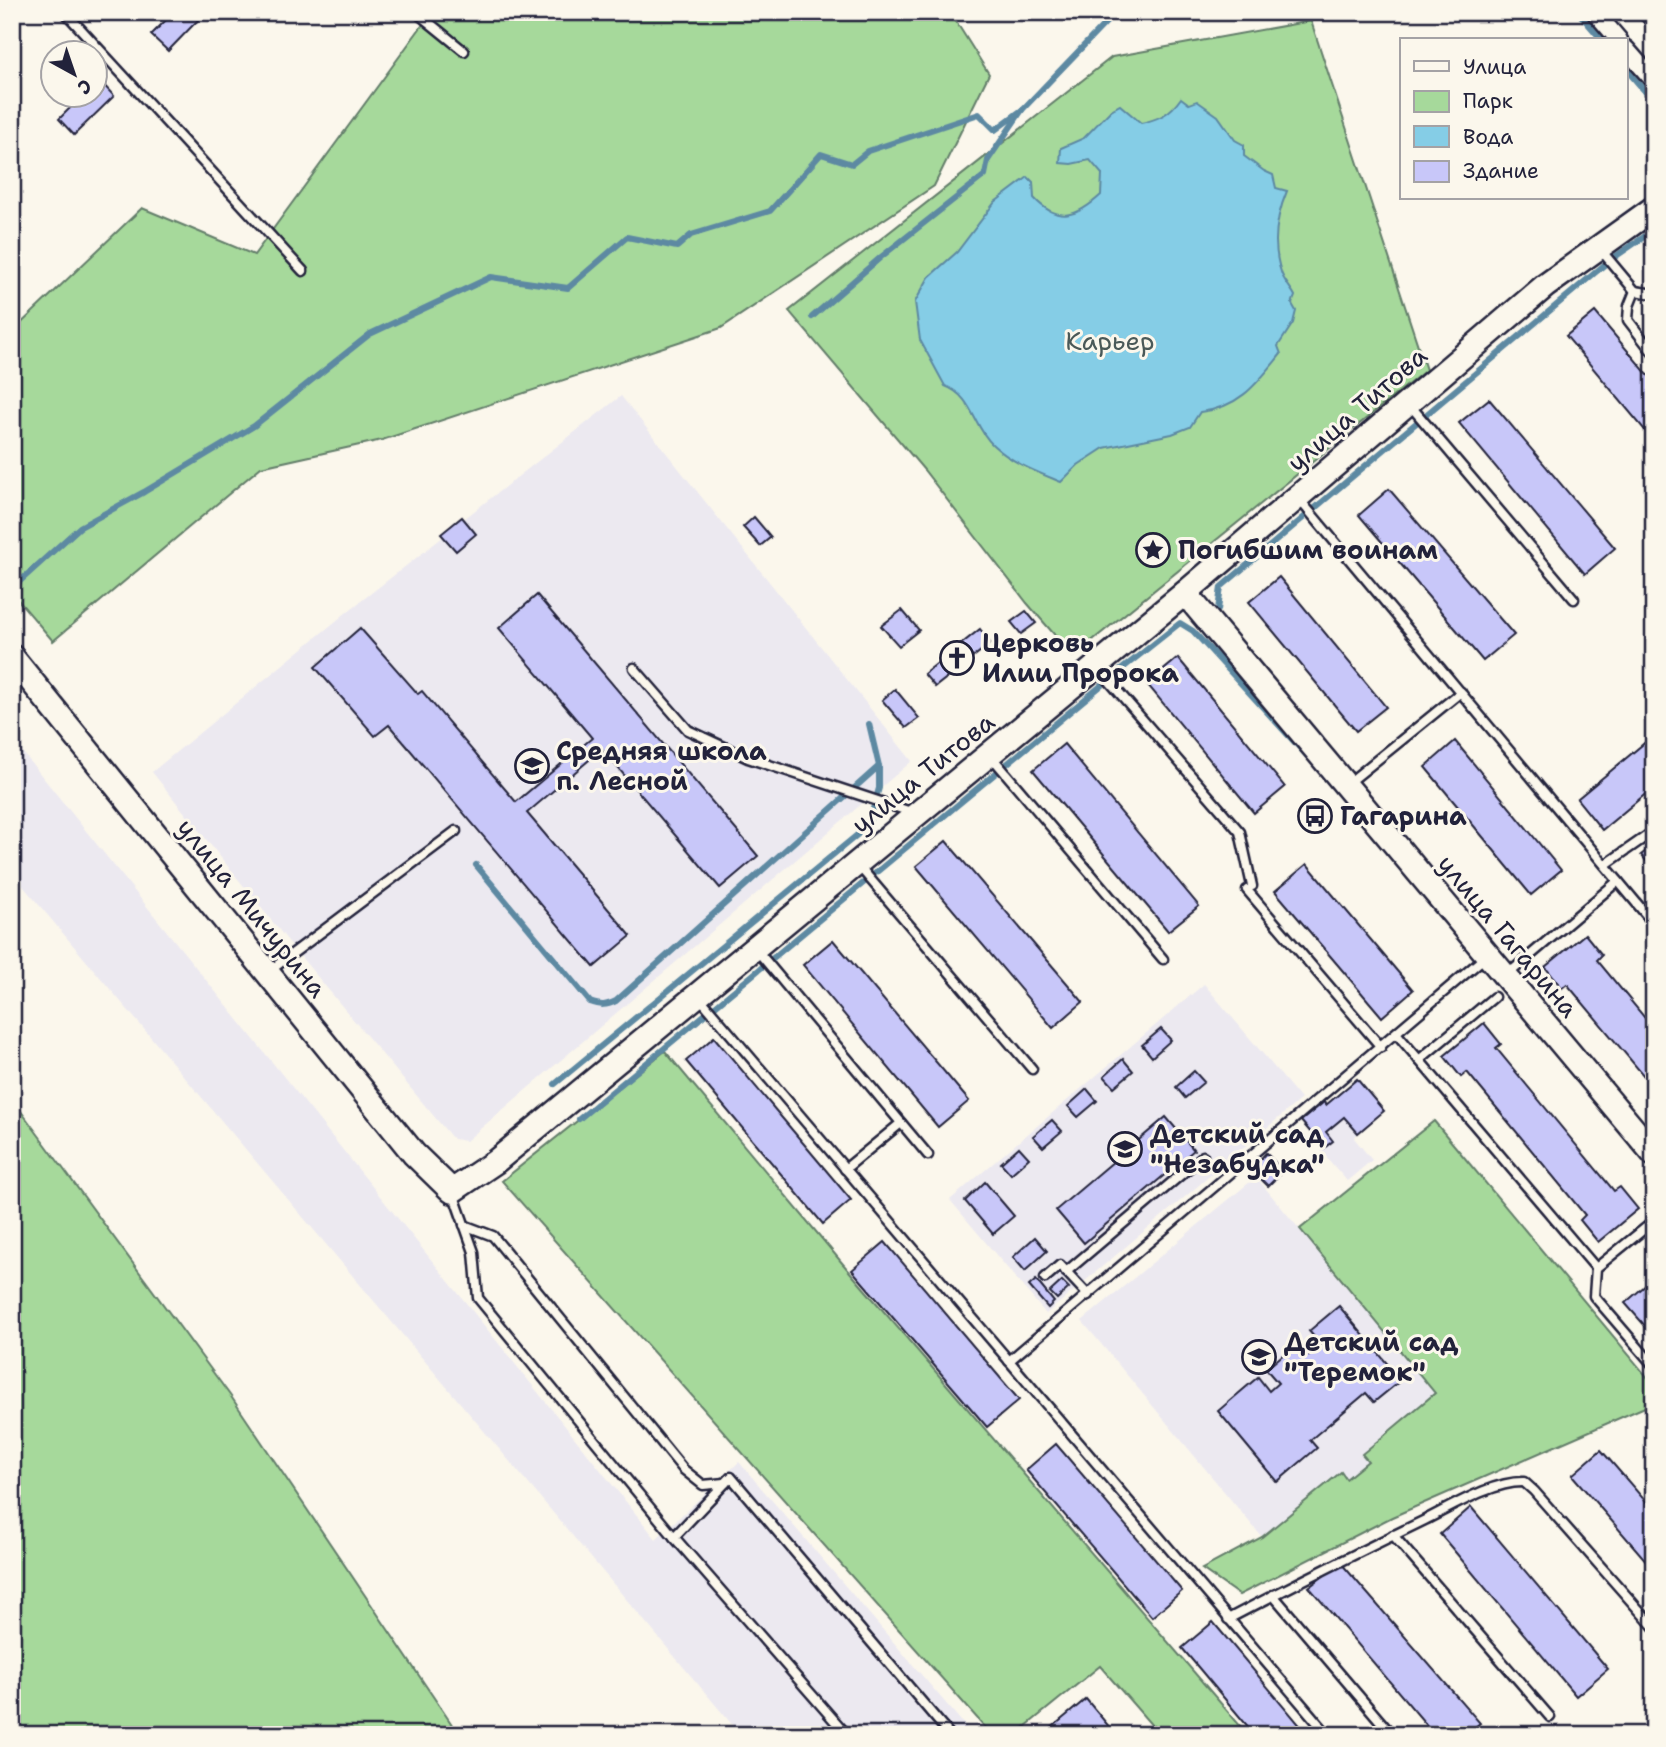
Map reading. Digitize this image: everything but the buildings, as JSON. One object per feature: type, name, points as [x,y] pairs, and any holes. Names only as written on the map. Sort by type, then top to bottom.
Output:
[{"type":"street","points":[[1595,12],[1617,38]]},
{"type":"street","points":[[1628,51],[1654,81]]},
{"type":"street","name":"улица Титова","points":[[452,1191],[495,1162],[1185,593],[1545,286],[1654,208]]},
{"type":"street","name":"улица Гагарина","points":[[1185,593],[1654,1154]]},
{"type":"street","name":"улица Мичурина","points":[[12,657],[414,1154],[452,1191]]},
{"type":"lane","points":[[65,12],[303,271]]},
{"type":"lane","points":[[416,12],[464,51]]},
{"type":"lane","points":[[1599,247],[1634,291],[1654,294]]},
{"type":"lane","points":[[1634,291],[1628,320],[1654,354]]},
{"type":"lane","points":[[1408,403],[1574,599]]},
{"type":"lane","points":[[1298,497],[1654,924]]},
{"type":"lane","points":[[1096,666],[1240,832],[1249,888],[1381,1047]]},
{"type":"lane","points":[[634,668],[688,730],[748,758],[917,814]]},
{"type":"lane","points":[[1346,786],[1461,692]]},
{"type":"lane","points":[[989,754],[1163,959]]},
{"type":"lane","points":[[268,972],[456,831]]},
{"type":"lane","points":[[1605,865],[1654,831]]},
{"type":"lane","points":[[857,863],[1032,1069]]},
{"type":"lane","points":[[1505,976],[1618,881]]},
{"type":"lane","points":[[755,948],[928,1156]]},
{"type":"lane","points":[[1009,1361],[1488,955]]},
{"type":"lane","points":[[697,995],[1328,1735]]},
{"type":"lane","points":[[1419,1060],[1494,997]]},
{"type":"lane","points":[[1397,1034],[1596,1268],[1594,1296],[1654,1366]]},
{"type":"lane","points":[[845,1169],[901,1123]]},
{"type":"lane","points":[[1066,1272],[1203,1156]]},
{"type":"lane","points":[[452,1191],[474,1252],[478,1297],[674,1537],[847,1735]]},
{"type":"lane","points":[[1596,1268],[1654,1221]]},
{"type":"lane","points":[[464,1225],[493,1236],[684,1469],[703,1485],[725,1483]]},
{"type":"lane","points":[[1045,1278],[1060,1265],[1088,1295]]},
{"type":"lane","points":[[674,1537],[731,1477],[950,1735]]},
{"type":"lane","points":[[1228,1619],[1393,1535],[1500,1486],[1524,1482],[1654,1627]]},
{"type":"lane","points":[[1393,1535],[1550,1717]]},
{"type":"lane","points":[[1273,1595],[1392,1735]]},
{"type":"shaded area","name":"Средняя школа п. Лесной","points":[[621,396],[912,761],[466,1141],[453,1139],[296,951],[152,772],[443,537],[441,534],[462,517],[464,519]]},
{"type":"shaded area","points":[[12,739],[656,1539],[739,1462],[973,1735],[741,1735],[12,873]]},
{"type":"shaded area","name":"Детский сад \"Незабудка\"","points":[[1204,984],[1301,1099],[1046,1314],[950,1200]]},
{"type":"shaded area","points":[[1344,1117],[1358,1133],[1354,1138],[1372,1160],[1347,1181],[1321,1151],[1333,1141],[1326,1132]]},
{"type":"shaded area","name":"Детский сад \"Теремок\"","points":[[1256,1177],[1436,1393],[1363,1454],[1368,1461],[1346,1479],[1340,1473],[1262,1537],[1082,1321]]},
{"type":"green space","points":[[432,12],[950,12],[989,74],[934,186],[721,328],[382,440],[261,467],[53,641],[12,593],[12,332],[142,208],[254,255]]},
{"type":"green space","name":"Карьер","points":[[1311,21],[1426,370],[1073,656],[1027,603],[924,470],[789,311],[1112,57]]},
{"type":"green space","points":[[665,1051],[843,1264],[1248,1735],[1160,1735],[1100,1666],[1015,1735],[992,1735],[502,1181]]},
{"type":"green space","points":[[12,1099],[232,1398],[459,1735],[12,1735]]},
{"type":"green space","points":[[1434,1121],[1654,1385],[1654,1403],[1392,1517],[1239,1595],[1202,1569],[1262,1537],[1341,1472],[1346,1479],[1368,1461],[1362,1454],[1435,1393],[1300,1229]]},
{"type":"water","points":[[1181,98],[1189,104],[1197,101],[1218,116],[1235,140],[1244,145],[1244,156],[1273,175],[1276,188],[1287,191],[1280,211],[1276,241],[1282,275],[1295,296],[1292,304],[1296,311],[1293,323],[1278,346],[1281,354],[1256,384],[1237,399],[1214,410],[1200,412],[1190,427],[1172,434],[1104,448],[1078,465],[1061,482],[1017,462],[986,438],[962,397],[945,386],[920,340],[915,302],[929,277],[957,252],[995,202],[1028,177],[1033,182],[1034,198],[1051,212],[1059,214],[1076,212],[1101,195],[1102,174],[1090,160],[1060,163],[1061,148],[1084,138],[1111,110],[1120,105],[1141,123],[1164,115]]},
{"type":"waterway","points":[[812,317],[881,257],[985,175],[988,160],[1022,110],[1116,12]]},
{"type":"waterway","points":[[1578,12],[1600,38]]},
{"type":"waterway","points":[[1628,71],[1654,102]]},
{"type":"waterway","points":[[19,582],[80,527],[254,426],[370,334],[491,277],[568,288],[627,237],[677,247],[691,235],[770,211],[821,154],[852,164],[868,151],[979,114],[995,130],[1022,110]]},
{"type":"waterway","points":[[1218,610],[1221,587],[1609,261],[1654,230]]},
{"type":"waterway","points":[[579,1119],[1180,623],[1193,631],[1309,758]]},
{"type":"waterway","points":[[555,1084],[868,826],[879,788],[879,766],[869,724]]},
{"type":"waterway","points":[[476,865],[590,1002],[606,1005],[616,1001],[879,766]]},
{"type":"waterway","points":[[1643,1157],[1654,1171]]},
{"type":"place","name":"Погибшим воинам","points":[[1153,550]]},
{"type":"place","name":"Церковь Илии Пророка","points":[[957,658]]},
{"type":"place","name":"Средняя школа п. Лесной","points":[[532,766]]},
{"type":"place","name":"Гагарина","points":[[1315,816]]},
{"type":"place","name":"Детский сад \"Незабудка\"","points":[[1125,1149]]},
{"type":"place","name":"Детский сад \"Теремок\"","points":[[1259,1357]]}]
